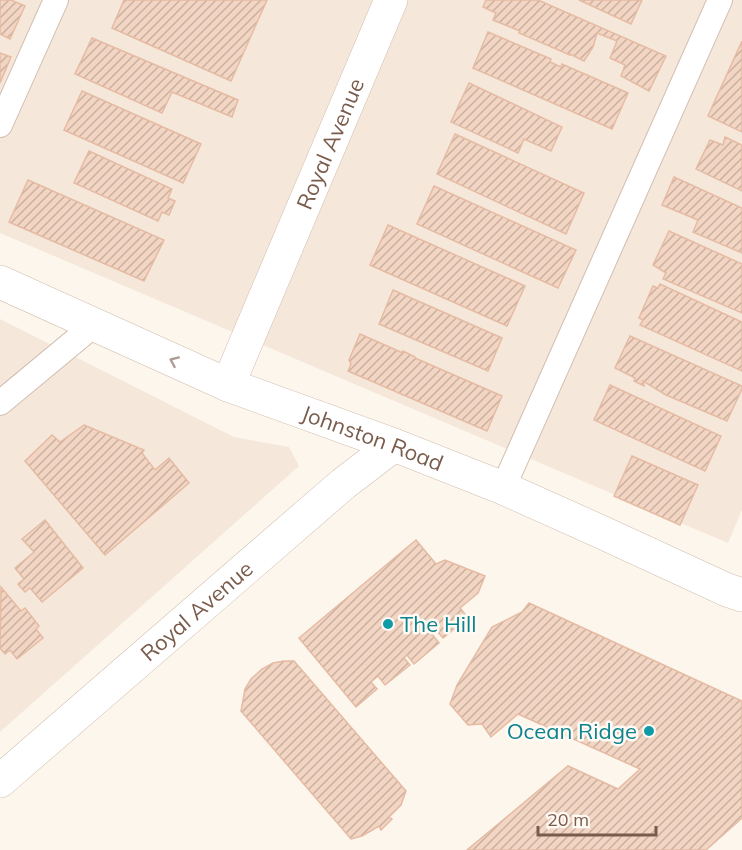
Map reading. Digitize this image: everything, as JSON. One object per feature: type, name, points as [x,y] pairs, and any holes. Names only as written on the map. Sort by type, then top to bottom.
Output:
[{"type":"street","name":"Royal Avenue","points":[[228,385],[391,0]]},
{"type":"street","name":"Johnston Road","points":[[0,282],[228,385],[394,445],[502,488],[742,595]]},
{"type":"street","name":"Royal Avenue","points":[[0,782],[343,484],[394,445]]},
{"type":"lane","points":[[0,125],[56,0]]},
{"type":"lane","points":[[502,488],[720,0]]},
{"type":"lane","points":[[0,403],[94,325]]},
{"type":"shaded area","points":[[0,0],[742,0],[742,510],[728,543],[0,233]]},
{"type":"shaded area","points":[[0,319],[234,437],[289,447],[299,466],[0,732]]},
{"type":"building","points":[[0,0],[11,0],[25,6],[10,39],[0,34]]},
{"type":"building","points":[[124,0],[267,0],[231,81],[112,28]]},
{"type":"building","points":[[486,0],[538,0],[666,56],[649,91],[621,76],[625,65],[610,58],[617,41],[597,33],[593,47],[584,61],[493,20],[496,13],[483,7]]},
{"type":"building","points":[[579,0],[642,0],[631,24]]},
{"type":"building","points":[[488,32],[551,59],[550,62],[561,67],[562,64],[628,93],[612,129],[473,68]]},
{"type":"building","points":[[92,38],[238,100],[232,117],[172,92],[162,113],[75,74]]},
{"type":"building","points":[[742,41],[742,132],[708,116]]},
{"type":"building","points":[[0,53],[11,57],[0,83]]},
{"type":"building","points":[[469,83],[562,127],[551,151],[524,139],[518,153],[451,122]]},
{"type":"building","points":[[82,91],[201,144],[183,183],[64,130]]},
{"type":"building","points":[[455,134],[584,193],[566,234],[437,174]]},
{"type":"building","points":[[725,137],[742,145],[742,191],[696,169],[710,140],[723,145]]},
{"type":"building","points":[[89,151],[172,189],[168,198],[175,201],[169,215],[162,212],[158,221],[74,183]]},
{"type":"building","points":[[674,177],[742,208],[742,253],[693,232],[698,220],[662,205]]},
{"type":"building","points":[[28,180],[164,240],[144,281],[9,222]]},
{"type":"building","points":[[434,186],[576,250],[558,288],[417,224]]},
{"type":"building","points":[[388,225],[525,286],[507,326],[370,265]]},
{"type":"building","points":[[669,231],[742,264],[742,313],[663,279],[666,273],[653,265]]},
{"type":"building","points":[[660,284],[742,322],[742,371],[640,325],[643,320],[639,318],[653,286],[658,288]]},
{"type":"building","points":[[393,290],[502,338],[488,371],[379,324]]},
{"type":"building","points":[[360,334],[502,396],[487,431],[348,371],[351,364],[349,360]]},
{"type":"building","points":[[630,336],[742,386],[727,421],[666,395],[643,381],[644,386],[634,381],[635,378],[615,368]]},
{"type":"building","points":[[610,385],[721,436],[705,471],[594,420]]},
{"type":"building","points":[[84,425],[144,450],[142,453],[155,470],[169,458],[189,483],[105,555],[25,461],[52,435],[60,442]]},
{"type":"building","points":[[632,456],[698,485],[680,525],[614,496]]},
{"type":"building","points":[[45,520],[83,568],[42,602],[30,588],[25,592],[18,584],[24,579],[15,568],[34,552],[22,539]]},
{"type":"building","name":"The Hill","points":[[416,540],[436,564],[445,560],[485,576],[478,593],[460,608],[468,618],[443,638],[436,630],[432,634],[439,643],[414,664],[407,655],[404,658],[410,665],[385,685],[378,676],[371,682],[377,689],[356,707],[299,638]]},
{"type":"building","points":[[1,587],[21,611],[25,608],[39,626],[36,629],[43,638],[17,659],[10,650],[5,654],[0,648]]},
{"type":"building","name":"Ocean Ridge","points":[[529,603],[742,701],[742,818],[706,850],[467,850],[568,766],[618,789],[640,769],[518,714],[491,737],[482,724],[468,725],[450,704],[457,685],[492,627],[522,612]]},
{"type":"building","points":[[294,661],[406,791],[401,805],[389,817],[392,819],[381,830],[379,826],[362,836],[351,839],[241,711],[245,689],[251,679],[273,663]]},
{"type":"place","name":"The Hill","points":[[388,624]]},
{"type":"place","name":"Ocean Ridge","points":[[649,731]]}]
